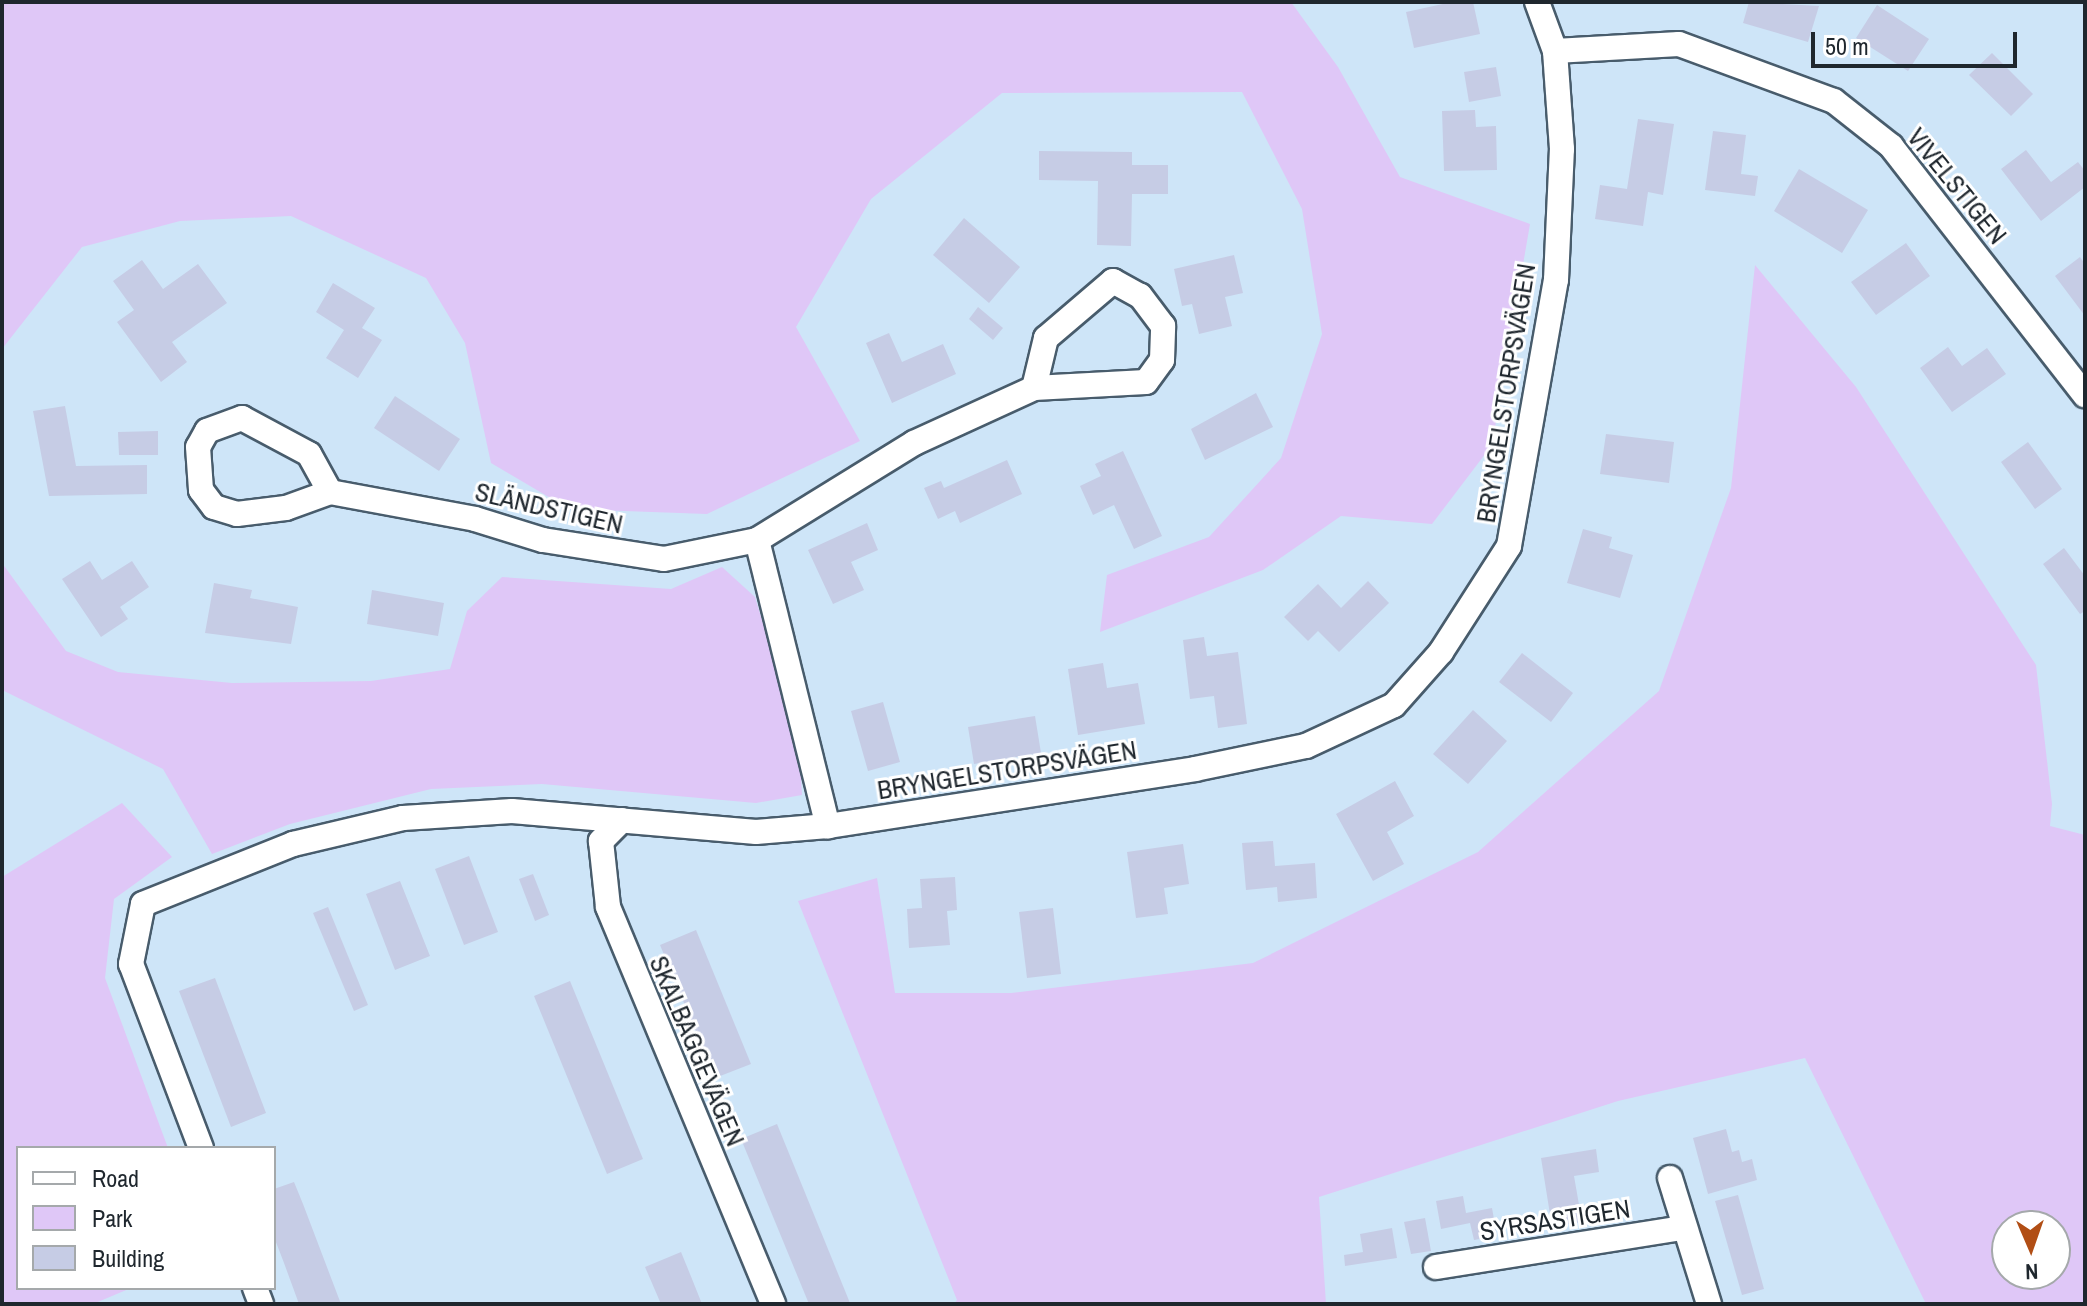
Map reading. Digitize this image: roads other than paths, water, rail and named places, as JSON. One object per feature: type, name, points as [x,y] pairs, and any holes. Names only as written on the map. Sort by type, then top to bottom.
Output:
[{"type":"street","name":"BRYNGELSTORPSVÄGEN","points":[[200,1146],[131,964],[143,904],[293,844],[403,818],[512,811],[756,832],[828,826],[1195,769],[1306,746],[1394,705],[1441,652],[1509,546],[1556,280],[1562,149],[1555,51],[1537,2]]},
{"type":"street","name":"VIVELSTIGEN","points":[[1555,51],[1679,44],[1834,101],[1891,146],[2085,395]]},
{"type":"street","name":"SLÄNDSTIGEN","points":[[330,492],[475,519],[543,540],[664,559],[757,540],[914,443],[1034,388],[1146,382],[1162,360],[1163,326],[1140,296],[1113,281],[1046,338],[1034,388]]},
{"type":"street","points":[[242,418],[275,431],[309,454],[330,492],[286,508],[250,513],[214,507],[201,490],[198,447],[207,431],[242,418]]},
{"type":"street","points":[[757,540],[828,826]]},
{"type":"street","name":"SKALBAGGEVÄGEN","points":[[622,820],[601,841],[608,907],[773,1304]]},
{"type":"street","points":[[1670,1178],[1709,1304]]},
{"type":"street","name":"SYRSASTIGEN","points":[[1436,1267],[1683,1228]]}]
